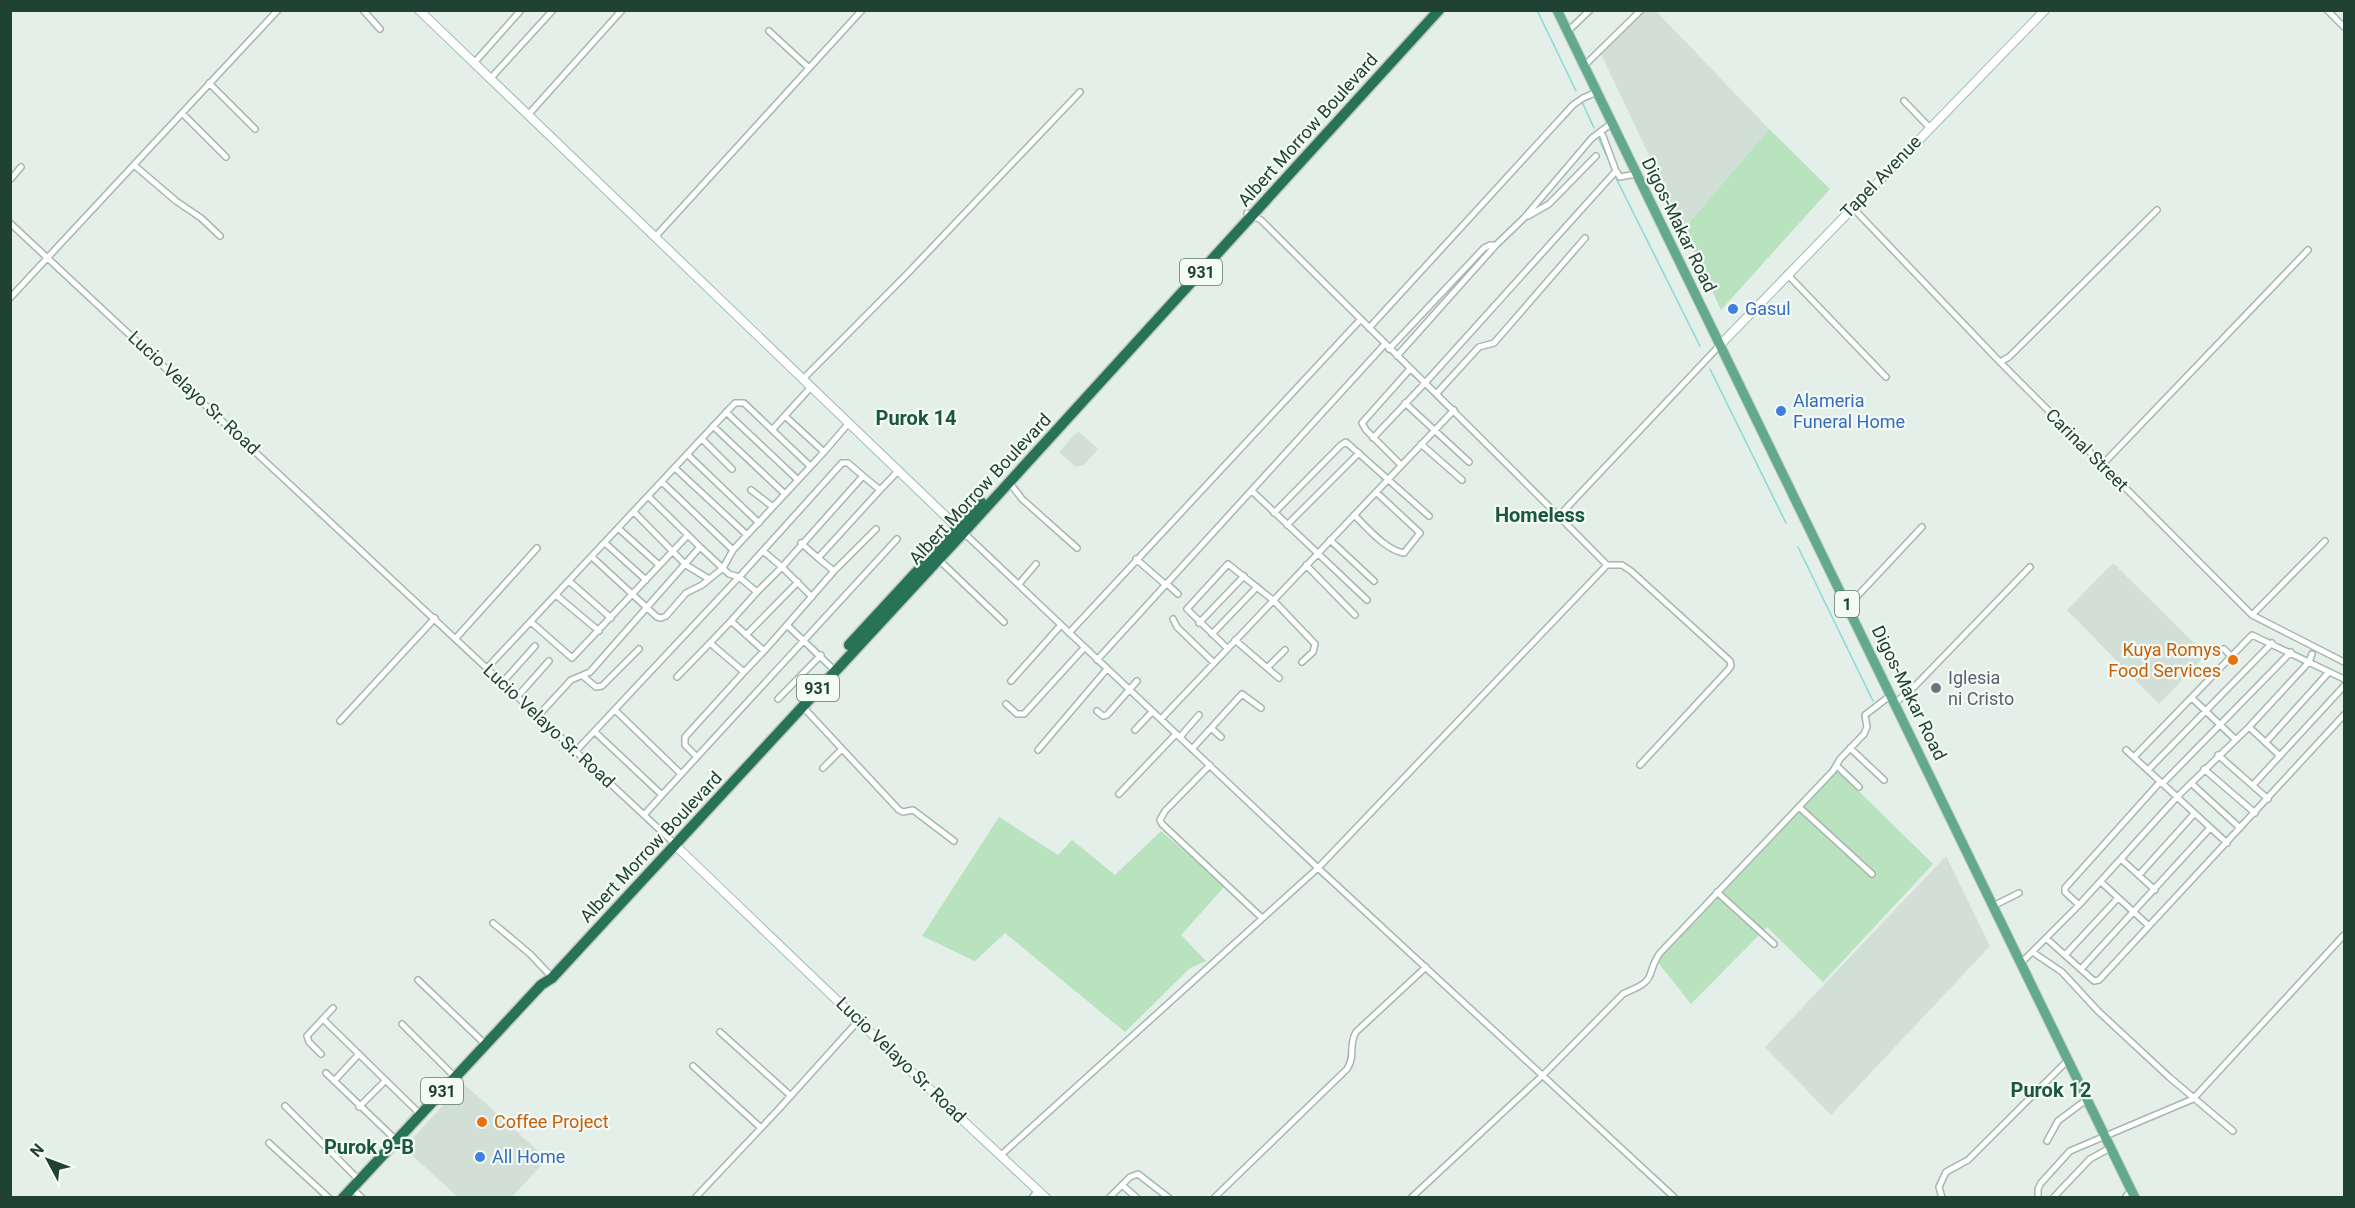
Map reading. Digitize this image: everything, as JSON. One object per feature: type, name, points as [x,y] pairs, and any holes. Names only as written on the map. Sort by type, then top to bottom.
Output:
[{"type":"highway","name":"Albert Morrow Boulevard","points":[[343,1197],[541,985],[548,973],[674,843],[938,559],[960,530],[1009,482],[1431,10]]},
{"type":"highway","name":"Albert Morrow Boulevard","points":[[541,985],[552,978],[831,666],[960,530],[1439,10]]},
{"type":"main road","name":"Digos-Makar Road","points":[[1557,10],[1848,606],[2131,1195]]},
{"type":"street","points":[[10,298],[278,10]]},
{"type":"street","points":[[363,10],[380,29]]},
{"type":"street","points":[[419,10],[1084,648],[1318,868],[1675,1197]]},
{"type":"street","points":[[474,63],[521,10]]},
{"type":"street","points":[[490,79],[553,10]]},
{"type":"street","points":[[528,115],[622,10]]},
{"type":"street","points":[[656,236],[862,10]]},
{"type":"street","points":[[1567,32],[1590,10]]},
{"type":"street","points":[[1584,66],[1641,10]]},
{"type":"street","name":"Tapel Avenue","points":[[1720,345],[2045,10]]},
{"type":"street","points":[[2327,10],[2344,27]]},
{"type":"street","points":[[769,31],[809,68]]},
{"type":"street","points":[[209,83],[255,129]]},
{"type":"street","points":[[803,380],[1080,92]]},
{"type":"street","points":[[1369,328],[1573,105],[1597,92]]},
{"type":"street","points":[[1904,101],[1930,128]]},
{"type":"street","points":[[182,113],[226,157]]},
{"type":"street","points":[[1397,356],[1496,245],[1524,218],[1592,138],[1612,123]]},
{"type":"street","points":[[1601,131],[1620,177],[1636,174]]},
{"type":"street","points":[[1608,148],[1613,147],[1620,140]]},
{"type":"street","points":[[1524,218],[1549,204],[1596,156]]},
{"type":"street","points":[[134,165],[220,236]]},
{"type":"street","points":[[10,180],[21,167]]},
{"type":"street","points":[[1373,438],[1616,171]]},
{"type":"street","points":[[1540,197],[1549,204]]},
{"type":"street","name":"Carinal Street","points":[[1852,207],[2000,362],[2252,615],[2344,662]]},
{"type":"street","points":[[2000,362],[2009,357],[2157,210]]},
{"type":"street","points":[[1250,214],[1261,220],[1389,349],[1437,393],[1607,565],[1622,566],[1632,571],[1732,663],[1640,765]]},
{"type":"street","name":"Lucio Velayo Sr. Road","points":[[10,223],[435,618],[1046,1197]]},
{"type":"street","points":[[1437,393],[1479,347],[1494,343],[1585,238]]},
{"type":"street","points":[[1389,349],[1484,248],[1488,245],[1496,245]]},
{"type":"street","points":[[2102,465],[2307,250]]},
{"type":"street","points":[[1787,274],[1886,377]]},
{"type":"street","points":[[1069,633],[1360,319]]},
{"type":"street","points":[[1097,660],[1385,344]]},
{"type":"street","points":[[1559,516],[1720,345]]},
{"type":"street","points":[[1401,465],[1362,426],[1362,420],[1410,369]]},
{"type":"street","points":[[772,430],[811,387]]},
{"type":"street","points":[[487,668],[735,403],[740,402],[810,466]]},
{"type":"street","points":[[1406,403],[1469,462]]},
{"type":"street","points":[[1161,719],[1454,410]]},
{"type":"street","points":[[726,412],[798,480]]},
{"type":"street","points":[[785,416],[824,452]]},
{"type":"street","points":[[592,557],[657,617],[664,618],[687,593],[723,568],[725,560],[733,550],[848,424]]},
{"type":"street","points":[[713,426],[785,494]]},
{"type":"street","points":[[702,439],[732,469]]},
{"type":"street","points":[[1274,513],[1344,442],[1348,442],[1429,516]]},
{"type":"street","points":[[1421,444],[1462,480]]},
{"type":"street","points":[[1287,525],[1359,453]]},
{"type":"street","points":[[688,454],[759,523]]},
{"type":"street","points":[[575,752],[842,463],[848,463],[880,490]]},
{"type":"street","points":[[675,468],[747,535]]},
{"type":"street","points":[[818,558],[899,470]]},
{"type":"street","points":[[677,677],[782,567],[862,476]]},
{"type":"street","points":[[662,482],[733,550]]},
{"type":"street","points":[[1009,482],[1022,499],[1077,548]]},
{"type":"street","points":[[751,490],[772,507]]},
{"type":"street","points":[[1252,491],[1367,600]]},
{"type":"street","points":[[1354,515],[1380,540],[1396,551],[1404,553],[1408,549],[1420,533],[1376,492]]},
{"type":"street","points":[[649,497],[732,576],[739,577],[757,592]]},
{"type":"street","points":[[634,512],[686,566],[709,579]]},
{"type":"street","points":[[1848,606],[1922,526]]},
{"type":"street","points":[[618,528],[659,565]]},
{"type":"street","points":[[696,756],[685,745],[685,737],[834,571],[876,530]]},
{"type":"street","points":[[531,622],[571,658],[688,535]]},
{"type":"street","points":[[644,815],[897,539]]},
{"type":"street","points":[[1330,540],[1374,581]]},
{"type":"street","points":[[2252,615],[2325,541]]},
{"type":"street","points":[[605,543],[646,580]]},
{"type":"street","points":[[801,543],[834,571]]},
{"type":"street","points":[[537,717],[571,680],[590,672],[686,566],[700,547]]},
{"type":"street","points":[[456,638],[537,548]]},
{"type":"street","points":[[763,550],[812,597]]},
{"type":"street","points":[[938,559],[1004,622]]},
{"type":"street","points":[[1136,559],[1178,594]]},
{"type":"street","points":[[1019,584],[1036,564]]},
{"type":"street","points":[[1227,648],[1187,611],[1188,606],[1229,565],[1274,601],[1315,644],[1313,652],[1302,662]]},
{"type":"street","points":[[1000,1155],[1318,868],[1607,565]]},
{"type":"street","points":[[1306,566],[1355,615]]},
{"type":"street","points":[[1411,1197],[1543,1075],[1623,994],[1637,988],[1649,978],[1654,961],[1660,953],[1837,766],[1840,759],[1866,729],[1865,715],[1915,686],[2030,567]]},
{"type":"street","points":[[1199,622],[1244,576]]},
{"type":"street","points":[[569,581],[611,618]]},
{"type":"street","points":[[746,635],[798,582]]},
{"type":"street","points":[[1212,634],[1257,587]]},
{"type":"street","points":[[556,595],[599,631]]},
{"type":"street","points":[[340,721],[435,618]]},
{"type":"street","points":[[1173,619],[1177,627],[1214,663]]},
{"type":"street","points":[[730,621],[764,651]]},
{"type":"street","points":[[787,625],[831,666]]},
{"type":"street","points":[[1011,681],[1060,625]]},
{"type":"street","points":[[2134,757],[2252,635],[2344,680]]},
{"type":"street","points":[[1235,640],[1279,678]]},
{"type":"street","points":[[710,643],[744,672]]},
{"type":"street","points":[[2148,770],[2272,643]]},
{"type":"street","points":[[502,682],[535,645]]},
{"type":"street","points":[[1006,704],[1017,714],[1024,714],[1084,648]]},
{"type":"street","points":[[583,676],[592,686],[602,686],[639,649]]},
{"type":"street","points":[[2224,649],[2231,656]]},
{"type":"street","points":[[1268,667],[1285,650]]},
{"type":"street","points":[[2079,905],[2065,892],[2065,888],[2161,783],[2290,652]]},
{"type":"street","points":[[2020,964],[2034,953],[2101,882],[2204,769],[2249,727],[2309,662],[2312,654]]},
{"type":"street","points":[[778,699],[821,655]]},
{"type":"street","points":[[517,697],[549,661]]},
{"type":"street","points":[[1038,750],[1107,669]]},
{"type":"street","points":[[2266,742],[2329,672]]},
{"type":"street","points":[[1097,711],[1103,716],[1107,715],[1137,681]]},
{"type":"street","points":[[2253,785],[2344,686]]},
{"type":"street","points":[[1192,749],[1242,693],[1261,708]]},
{"type":"street","points":[[2192,698],[2235,739]]},
{"type":"street","points":[[801,706],[899,810],[903,812],[913,810],[954,841]]},
{"type":"street","points":[[615,710],[681,774]]},
{"type":"street","points":[[1135,730],[1152,712]]},
{"type":"street","points":[[1119,794],[1199,715]]},
{"type":"street","points":[[2047,939],[2097,981],[2344,715]]},
{"type":"street","points":[[2249,727],[2280,756]]},
{"type":"street","points":[[1211,728],[1221,737]]},
{"type":"street","points":[[595,732],[662,795]]},
{"type":"street","points":[[1850,748],[1884,780]]},
{"type":"street","points":[[823,768],[842,749]]},
{"type":"street","points":[[2127,750],[2227,843]]},
{"type":"street","points":[[2218,755],[2268,799]]},
{"type":"street","points":[[1210,765],[1165,811],[1160,820],[1262,918]]},
{"type":"street","points":[[1837,766],[1859,787]]},
{"type":"street","points":[[2204,769],[2255,813]]},
{"type":"street","points":[[2191,783],[2240,828]]},
{"type":"street","points":[[1799,807],[1872,874]]},
{"type":"street","points":[[2139,875],[2194,814]]},
{"type":"street","points":[[2081,969],[2210,828]]},
{"type":"street","points":[[2121,859],[2155,890]]},
{"type":"street","points":[[2101,882],[2149,926]]},
{"type":"street","points":[[1717,892],[1774,944]]},
{"type":"street","points":[[1993,906],[2019,893]]},
{"type":"street","points":[[2065,955],[2118,898]]},
{"type":"street","points":[[493,923],[530,954],[548,973]]},
{"type":"street","points":[[2038,1197],[2037,1189],[2041,1182],[2065,1155],[2193,1099],[2344,935]]},
{"type":"street","points":[[2034,953],[2062,972],[2098,1011],[2193,1099],[2233,1131]]},
{"type":"street","points":[[1214,1197],[1347,1069],[1353,1058],[1351,1044],[1356,1032],[1426,967]]},
{"type":"street","points":[[418,980],[485,1044]]},
{"type":"street","points":[[321,1054],[307,1038],[333,1008]]},
{"type":"street","points":[[323,1019],[420,1114]]},
{"type":"street","points":[[695,1197],[859,1020]]},
{"type":"street","points":[[402,1024],[455,1077]]},
{"type":"street","points":[[720,1032],[791,1096]]},
{"type":"street","points":[[334,1082],[359,1054]]},
{"type":"street","points":[[1942,1197],[1939,1187],[1946,1172],[1968,1160],[2067,1060]]},
{"type":"street","points":[[693,1066],[761,1128]]},
{"type":"street","points":[[326,1073],[396,1140]]},
{"type":"street","points":[[359,1107],[385,1081]]},
{"type":"street","points":[[2047,1141],[2058,1121],[2086,1100]]},
{"type":"street","points":[[285,1107],[355,1184],[362,1197]]},
{"type":"street","points":[[269,1143],[329,1197]]},
{"type":"street","points":[[2053,1197],[2090,1159],[2110,1148]]},
{"type":"street","points":[[1109,1197],[1134,1174],[1142,1175],[1169,1197]]},
{"type":"street","points":[[1122,1185],[1137,1197]]},
{"type":"street","points":[[1032,1197],[1038,1190]]},
{"type":"shaded area","points":[[1643,11],[1656,11],[1769,129],[1684,229],[1600,52]]},
{"type":"shaded area","points":[[1078,431],[1098,449],[1084,465],[1076,467],[1059,452]]},
{"type":"shaded area","points":[[2113,563],[2206,655],[2159,704],[2067,610]]},
{"type":"shaded area","points":[[1946,856],[1990,946],[1831,1115],[1765,1047]]},
{"type":"shaded area","points":[[463,1083],[547,1159],[512,1197],[458,1197],[404,1148]]},
{"type":"green space","points":[[1769,129],[1830,189],[1721,310],[1684,229]]},
{"type":"green space","points":[[1835,768],[1933,864],[1823,982],[1767,927],[1691,1004],[1656,960]]},
{"type":"green space","points":[[999,817],[1058,855],[1072,840],[1115,875],[1161,831],[1225,886],[1181,935],[1206,961],[1190,968],[1125,1032],[1005,933],[975,961],[922,936]]},
{"type":"waterway","points":[[48,253],[274,10]]},
{"type":"waterway","points":[[1537,10],[1576,91]]},
{"type":"waterway","points":[[1582,102],[1594,128]]},
{"type":"waterway","points":[[1599,139],[1612,168]]},
{"type":"waterway","points":[[1616,178],[1700,346]]},
{"type":"waterway","points":[[10,294],[24,279]]},
{"type":"waterway","points":[[1710,369],[1786,523]]},
{"type":"waterway","points":[[1798,547],[1873,701]]},
{"type":"waterway","points":[[1096,662],[1103,669]]},
{"type":"waterway","points":[[602,779],[665,839]]},
{"type":"waterway","points":[[1615,1146],[1670,1198]]},
{"type":"place","name":"Gasul","points":[[1733,309]]},
{"type":"place","name":"Alameria Funeral Home","points":[[1781,411]]},
{"type":"place","name":"Kuya Romys Food Services","points":[[2233,660]]},
{"type":"place","name":"Iglesia ni Cristo","points":[[1936,688]]},
{"type":"place","name":"Coffee Project","points":[[482,1122]]},
{"type":"place","name":"All Home","points":[[480,1157]]},
{"type":"district","name":"Purok 14","points":[[916,418]]},
{"type":"district","name":"Homeless","points":[[1540,515]]},
{"type":"district","name":"Purok 12","points":[[2051,1090]]},
{"type":"district","name":"Purok 9-B","points":[[369,1147]]}]
